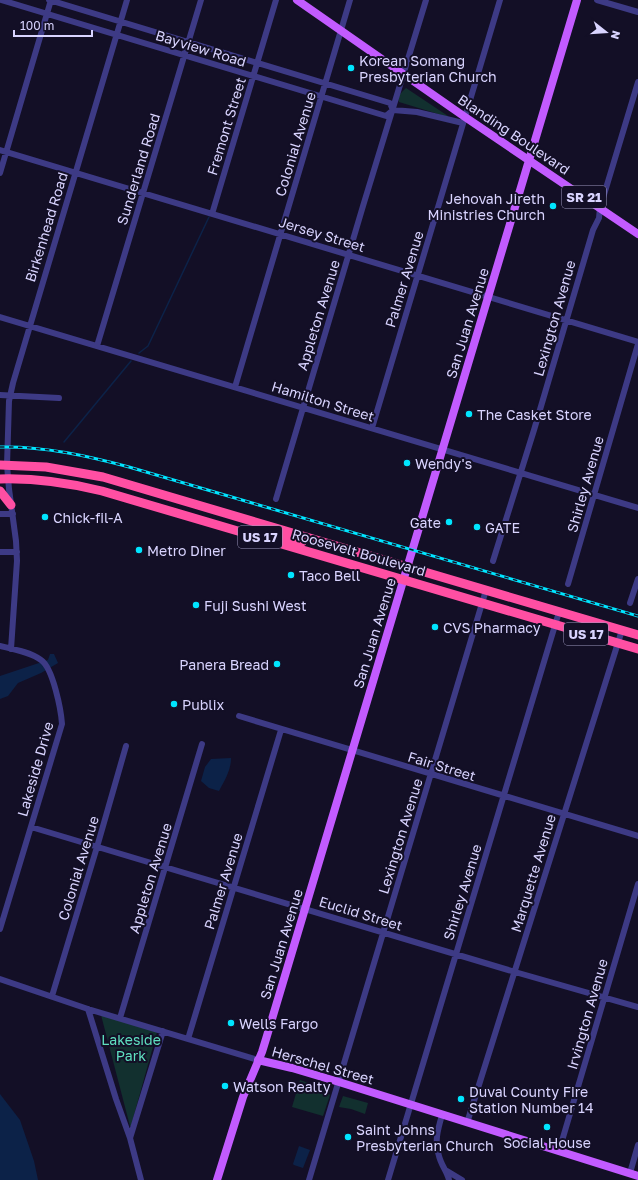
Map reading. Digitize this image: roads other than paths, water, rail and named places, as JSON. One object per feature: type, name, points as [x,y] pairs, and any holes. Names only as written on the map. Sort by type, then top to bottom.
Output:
[{"type":"highway","name":"Roosevelt Boulevard","points":[[4,465],[46,467],[103,477],[638,635]]},
{"type":"highway","points":[[103,477],[112,487],[116,495],[124,490],[149,491]]},
{"type":"highway","name":"Roosevelt Boulevard","points":[[4,479],[67,484],[116,495],[638,649]]},
{"type":"highway","points":[[0,491],[12,510]]},
{"type":"highway","points":[[275,542],[279,538],[286,538],[316,546],[324,547],[332,545]]},
{"type":"main road","name":"Blanding Boulevard","points":[[297,0],[403,74],[464,120],[530,160],[638,234]]},
{"type":"main road","name":"San Juan Avenue","points":[[217,1180],[243,1097],[266,1039],[577,0]]},
{"type":"main road","name":"Herschel Street","points":[[258,1060],[339,1082],[634,1175]]},
{"type":"street","name":"Bayview Road","points":[[1,0],[386,116],[393,110],[417,112],[464,120]]},
{"type":"street","name":"Bayview Road","points":[[51,0],[390,103],[393,110]]},
{"type":"street","points":[[0,173],[3,151],[48,14],[51,0]]},
{"type":"street","name":"Birkenhead Road","points":[[11,648],[17,552],[12,510],[4,479],[10,395],[29,326],[127,0]]},
{"type":"street","name":"Sunderland Road","points":[[97,346],[201,0]]},
{"type":"street","name":"Fremont Street","points":[[212,214],[276,0]]},
{"type":"street","name":"Colonial Avenue","points":[[235,387],[350,0]]},
{"type":"street","name":"Appleton Avenue","points":[[276,499],[426,0]]},
{"type":"street","name":"Palmer Avenue","points":[[372,428],[500,0]]},
{"type":"street","points":[[597,0],[638,12]]},
{"type":"street","name":"Lexington Avenue","points":[[493,561],[593,230],[599,218],[600,208],[638,82]]},
{"type":"street","name":"Jersey Street","points":[[3,151],[567,319],[638,343]]},
{"type":"street","name":"Hamilton Street","points":[[0,317],[638,508]]},
{"type":"street","name":"Shirley Avenue","points":[[568,584],[638,343]]},
{"type":"street","points":[[0,395],[59,398]]},
{"type":"street","points":[[0,514],[12,510]]},
{"type":"street","points":[[0,552],[17,552]]},
{"type":"street","points":[[630,603],[638,579]]},
{"type":"street","name":"Lexington Avenue","points":[[309,1180],[486,590]]},
{"type":"street","name":"Shirley Avenue","points":[[388,1180],[554,624],[559,612]]},
{"type":"street","name":"Marquette Avenue","points":[[467,1123],[622,630]]},
{"type":"street","name":"Lakeside Drive","points":[[0,646],[26,653],[43,661],[55,686],[62,715],[62,724],[0,929]]},
{"type":"street","name":"Fair Street","points":[[239,716],[503,797],[638,836]]},
{"type":"street","name":"Palmer Avenue","points":[[188,1039],[281,730]]},
{"type":"street","name":"Appleton Avenue","points":[[120,1018],[202,744]]},
{"type":"street","name":"Colonial Avenue","points":[[52,996],[126,746]]},
{"type":"street","name":"Euclid Street","points":[[31,827],[515,972],[638,1007]]},
{"type":"street","name":"Irvington Avenue","points":[[559,1151],[638,884]]},
{"type":"street","name":"Herschel Street","points":[[0,979],[88,1009],[258,1060]]},
{"type":"street","points":[[88,1009],[116,1099],[130,1138],[141,1180]]},
{"type":"street","points":[[130,1138],[163,1032]]},
{"type":"street","points":[[442,1115],[436,1144],[439,1156],[447,1171],[449,1180]]},
{"type":"street","points":[[634,1175],[638,1145]]},
{"type":"street","points":[[447,1171],[462,1180]]},
{"type":"water","points":[[50,654],[54,654],[58,663],[41,673],[18,683],[8,696],[0,699],[0,676],[48,660]]},
{"type":"water","points":[[231,758],[229,771],[219,791],[209,788],[201,781],[205,767],[211,759]]},
{"type":"water","points":[[0,1094],[20,1120],[34,1161],[38,1180],[0,1180]]},
{"type":"water","points":[[299,1146],[310,1150],[303,1168],[293,1164]]},
{"type":"waterway","points":[[139,353],[148,346],[209,217]]},
{"type":"waterway","points":[[64,442],[131,361]]},
{"type":"railway","points":[[0,447],[33,448],[66,452],[129,467],[638,616]]},
{"type":"place","name":"Korean Somang Presbyterian Church","points":[[351,68]]},
{"type":"place","name":"Jehovah Jireth Ministries Church","points":[[553,206]]},
{"type":"place","name":"The Casket Store","points":[[469,414]]},
{"type":"place","name":"Wendy's","points":[[407,463]]},
{"type":"place","name":"Chick-fil-A","points":[[45,517]]},
{"type":"place","name":"Gate","points":[[449,522]]},
{"type":"place","name":"GATE","points":[[477,527]]},
{"type":"place","name":"Metro Diner","points":[[139,550]]},
{"type":"place","name":"Taco Bell","points":[[291,575]]},
{"type":"place","name":"Fuji Sushi West","points":[[196,605]]},
{"type":"place","name":"CVS Pharmacy","points":[[435,627]]},
{"type":"place","name":"Panera Bread","points":[[277,664]]},
{"type":"place","name":"Publix","points":[[174,704]]},
{"type":"place","name":"Wells Fargo","points":[[231,1023]]},
{"type":"place","name":"Watson Realty","points":[[225,1086]]},
{"type":"place","name":"Duval County Fire Station Number 14","points":[[461,1099]]},
{"type":"place","name":"Social House","points":[[547,1127]]},
{"type":"place","name":"Saint Johns Presbyterian Church","points":[[348,1137]]},
{"type":"park label","name":"Lakeside Park","points":[[131,1048]]}]
